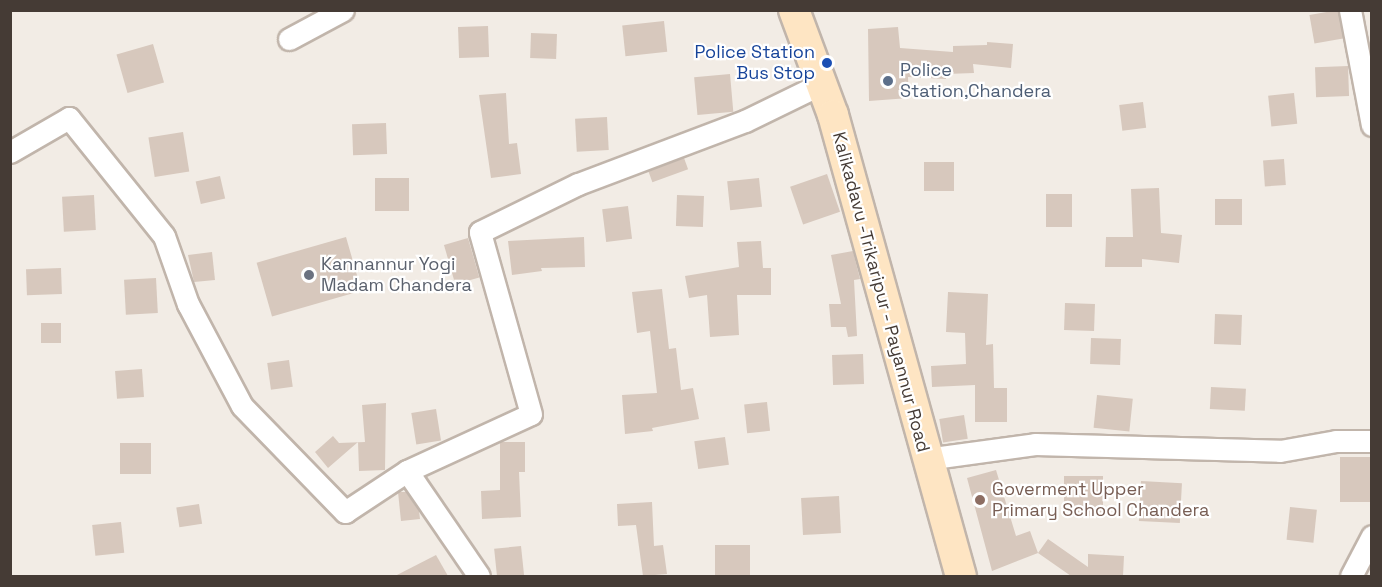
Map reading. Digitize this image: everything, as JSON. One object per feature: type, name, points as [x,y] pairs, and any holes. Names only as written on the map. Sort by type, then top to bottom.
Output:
[{"type":"main road","name":"Kalikadavu -Trikaripur - Payannur Road","points":[[794,10],[833,115],[926,459],[961,576]]},
{"type":"street","points":[[289,39],[343,10]]},
{"type":"street","points":[[1350,10],[1371,125]]},
{"type":"street","points":[[10,152],[69,118],[164,236],[188,304],[242,405],[345,512],[407,471],[531,414],[480,232],[578,184],[744,121],[821,84]]},
{"type":"street","points":[[926,459],[1035,444],[1280,451],[1336,441],[1371,441]]},
{"type":"street","points":[[407,471],[479,576]]},
{"type":"street","points":[[1351,576],[1371,537]]},
{"type":"building","points":[[1338,10],[1343,39],[1314,44],[1309,15]]},
{"type":"building","points":[[664,21],[667,52],[625,56],[622,25]]},
{"type":"building","points":[[488,26],[489,57],[459,58],[458,27]]},
{"type":"building","points":[[898,27],[900,48],[953,52],[953,46],[987,45],[987,42],[1013,44],[1011,68],[973,64],[974,73],[946,74],[946,79],[908,77],[909,98],[869,101],[868,29]]},
{"type":"building","points":[[531,33],[557,34],[556,59],[530,58]]},
{"type":"building","points":[[153,44],[164,82],[127,93],[116,54]]},
{"type":"building","points":[[1348,66],[1349,96],[1316,97],[1315,67]]},
{"type":"building","points":[[730,74],[733,112],[697,115],[694,77]]},
{"type":"building","points":[[506,93],[509,144],[517,143],[521,174],[491,178],[479,95]]},
{"type":"building","points":[[1294,93],[1297,124],[1271,127],[1268,96]]},
{"type":"building","points":[[1143,102],[1146,128],[1122,131],[1119,105]]},
{"type":"building","points":[[607,117],[609,150],[577,152],[575,119]]},
{"type":"building","points":[[386,123],[387,154],[353,155],[352,124]]},
{"type":"building","points":[[183,132],[189,172],[155,177],[148,137]]},
{"type":"building","points":[[684,158],[688,169],[652,182],[648,171]]},
{"type":"building","points":[[1284,159],[1286,185],[1265,186],[1263,160]]},
{"type":"building","points":[[924,162],[954,162],[954,191],[924,191]]},
{"type":"building","points":[[827,174],[840,212],[803,225],[790,187]]},
{"type":"building","points":[[220,176],[225,198],[201,204],[196,182]]},
{"type":"building","points":[[375,178],[409,178],[409,211],[375,211]]},
{"type":"building","points":[[759,178],[762,207],[730,210],[727,181]]},
{"type":"building","points":[[1159,188],[1161,233],[1182,235],[1179,263],[1142,259],[1142,267],[1105,267],[1106,237],[1133,237],[1131,189]]},
{"type":"building","points":[[1046,194],[1072,194],[1072,227],[1046,227]]},
{"type":"building","points":[[94,195],[96,230],[64,232],[62,197]]},
{"type":"building","points":[[677,195],[704,196],[703,227],[676,226]]},
{"type":"building","points":[[1215,199],[1242,199],[1242,225],[1215,225]]},
{"type":"building","points":[[628,206],[632,239],[606,242],[602,209]]},
{"type":"building","name":"Kannannur Yogi Madam Chandera","points":[[346,237],[361,291],[272,316],[257,263]]},
{"type":"building","points":[[584,237],[585,267],[541,268],[542,271],[512,275],[508,241]]},
{"type":"building","points":[[468,238],[479,277],[455,284],[444,245]]},
{"type":"building","points":[[761,241],[763,268],[771,268],[771,295],[737,295],[739,335],[710,337],[707,295],[689,298],[685,276],[739,267],[737,242]]},
{"type":"building","points":[[853,251],[860,279],[854,280],[857,336],[848,337],[846,327],[831,327],[829,304],[841,304],[831,255]]},
{"type":"building","points":[[212,252],[215,280],[194,282],[188,255]]},
{"type":"building","points":[[61,268],[62,294],[27,295],[26,269]]},
{"type":"building","points":[[156,278],[158,313],[126,315],[124,280]]},
{"type":"building","points":[[662,289],[669,349],[676,348],[681,390],[693,388],[699,419],[652,428],[653,431],[625,434],[622,395],[657,393],[650,331],[637,333],[632,292]]},
{"type":"building","points":[[948,292],[988,294],[986,345],[993,344],[994,388],[1007,388],[1007,422],[975,422],[975,385],[932,387],[931,366],[966,364],[965,333],[946,332]]},
{"type":"building","points":[[1065,303],[1095,304],[1094,331],[1064,330]]},
{"type":"building","points":[[1215,314],[1242,315],[1241,345],[1214,344]]},
{"type":"building","points":[[41,323],[61,323],[61,343],[41,343]]},
{"type":"building","points":[[1091,338],[1121,339],[1120,365],[1090,364]]},
{"type":"building","points":[[863,354],[864,384],[833,385],[832,355]]},
{"type":"building","points":[[289,360],[293,387],[271,390],[267,363]]},
{"type":"building","points":[[142,369],[144,397],[117,399],[115,371]]},
{"type":"building","points":[[1211,387],[1246,389],[1245,411],[1210,409]]},
{"type":"building","points":[[1097,395],[1133,399],[1129,432],[1094,428]]},
{"type":"building","points":[[767,402],[770,431],[747,433],[744,404]]},
{"type":"building","points":[[386,403],[385,470],[359,471],[358,442],[365,442],[362,405]]},
{"type":"building","points":[[436,409],[441,441],[416,445],[411,413]]},
{"type":"building","points":[[964,415],[968,439],[943,443],[939,419]]},
{"type":"building","points":[[333,436],[339,443],[358,442],[328,468],[315,452]]},
{"type":"building","points":[[725,437],[729,465],[698,469],[694,441]]},
{"type":"building","points":[[500,442],[525,442],[525,472],[519,472],[521,517],[482,519],[481,491],[500,490]]},
{"type":"building","points":[[120,443],[151,443],[151,474],[120,474]]},
{"type":"building","points":[[1340,457],[1371,457],[1371,502],[1340,502]]},
{"type":"building","points":[[996,470],[1016,536],[1030,531],[1038,553],[992,571],[967,478]]},
{"type":"building","points":[[1064,476],[1103,476],[1103,516],[1064,516]]},
{"type":"building","points":[[1141,481],[1182,483],[1180,523],[1139,521]]},
{"type":"building","points":[[398,492],[406,492],[419,511],[420,519],[401,521]]},
{"type":"building","points":[[839,496],[841,533],[803,535],[801,498]]},
{"type":"building","points":[[652,502],[654,546],[663,545],[667,574],[643,576],[636,525],[618,526],[617,504]]},
{"type":"building","points":[[199,504],[202,524],[179,527],[176,508]]},
{"type":"building","points":[[1290,507],[1317,510],[1313,543],[1287,540]]},
{"type":"building","points":[[121,522],[124,553],[95,556],[92,525]]},
{"type":"building","points":[[1048,539],[1088,567],[1088,554],[1124,556],[1123,576],[1071,576],[1038,553]]},
{"type":"building","points":[[715,545],[750,545],[750,576],[715,576]]},
{"type":"building","points":[[521,546],[524,576],[497,576],[494,549]]},
{"type":"building","points":[[436,555],[448,576],[395,576]]},
{"type":"place","name":"Police Station Bus Stop","points":[[827,63]]},
{"type":"place","name":"Police Station,Chandera","points":[[888,81]]},
{"type":"place","name":"Kannannur Yogi Madam Chandera","points":[[309,275]]},
{"type":"place","name":"Goverment Upper Primary School Chandera","points":[[980,500]]}]
